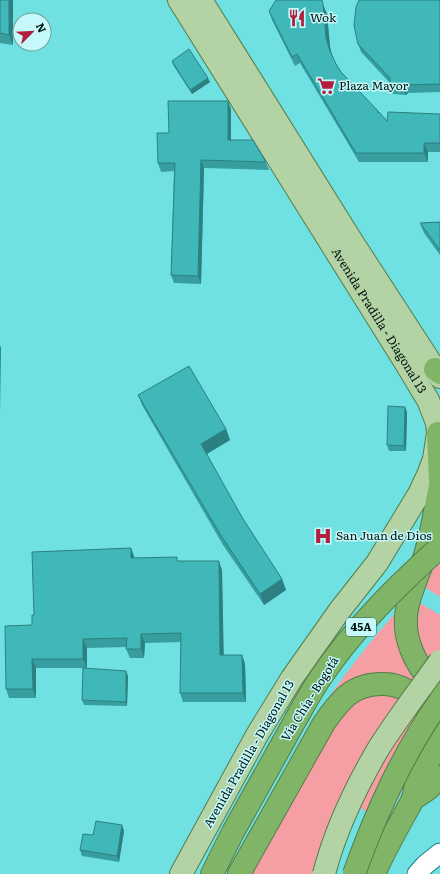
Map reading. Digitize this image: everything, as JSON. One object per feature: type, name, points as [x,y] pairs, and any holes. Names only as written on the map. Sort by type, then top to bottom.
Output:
[{"type":"highway","points":[[438,433],[440,481]]},
{"type":"highway","points":[[440,486],[424,558],[407,605],[406,617],[406,630],[414,657],[427,676],[440,688]]},
{"type":"highway","name":"Vía Chía - Bogotá","points":[[212,874],[233,832],[296,718],[321,677],[350,638],[385,599],[440,547]]},
{"type":"highway","points":[[239,874],[324,723],[346,696],[358,688],[373,684],[386,684],[400,687],[410,692],[420,701],[427,711],[432,723],[434,744],[431,756],[418,779],[413,799],[374,874]]},
{"type":"highway","points":[[354,874],[369,831],[388,789],[410,749],[440,701]]},
{"type":"highway","points":[[413,799],[428,789],[440,776]]},
{"type":"main road","name":"Avenida Pradilla - Diagonal 13","points":[[179,0],[428,400],[437,423],[438,433],[434,458],[419,494],[377,563],[340,610],[288,684],[257,735],[181,874]]},
{"type":"main road","name":"Avenida Pradilla - Diagonal 13","points":[[201,0],[350,239],[438,373]]},
{"type":"main road","points":[[324,874],[330,851],[340,826],[377,751],[440,661]]},
{"type":"lane","points":[[417,874],[425,865],[440,853]]},
{"type":"shaded area","points":[[440,540],[440,597],[426,588]]},
{"type":"shaded area","points":[[420,603],[440,615],[440,673],[430,663],[421,646],[417,623]]},
{"type":"shaded area","points":[[398,610],[440,698],[440,715],[365,675],[344,684],[327,700],[361,654]]},
{"type":"shaded area","points":[[369,693],[395,693],[419,714],[420,752],[385,826],[343,795],[314,874],[248,874],[339,718],[351,704]]},
{"type":"building","points":[[0,0],[9,0],[9,35],[0,33]]},
{"type":"building","name":"Plaza Mayor","points":[[276,0],[322,0],[326,38],[330,51],[341,72],[387,121],[388,112],[440,114],[440,143],[424,143],[424,153],[356,153],[297,54],[292,57],[269,11]]},
{"type":"building","name":"Plaza Mayor","points":[[359,0],[440,0],[440,84],[404,85],[402,87],[390,85],[390,78],[358,44],[354,25],[356,7]]},
{"type":"building","points":[[189,49],[208,78],[190,90],[172,61]]},
{"type":"building","points":[[168,101],[228,101],[228,140],[253,140],[266,162],[201,160],[198,276],[171,275],[175,163],[158,163],[157,133],[169,133]]},
{"type":"building","points":[[440,222],[440,250],[420,223]]},
{"type":"building","points":[[189,366],[226,429],[201,444],[243,519],[282,579],[260,594],[220,534],[138,395]]},
{"type":"building","points":[[388,406],[405,407],[404,446],[387,445]]},
{"type":"building","points":[[131,548],[131,558],[177,557],[177,561],[219,561],[220,655],[242,655],[243,693],[180,693],[181,633],[141,634],[141,649],[126,649],[127,638],[83,639],[83,659],[32,659],[33,689],[6,689],[5,626],[32,625],[32,615],[34,615],[32,552]]},
{"type":"building","points":[[83,668],[126,671],[126,702],[82,700]]},
{"type":"building","points":[[96,821],[122,825],[117,856],[80,850],[83,834],[93,835]]},
{"type":"place","name":"Wok","points":[[297,18]]},
{"type":"place","name":"Plaza Mayor","points":[[326,86]]},
{"type":"place","name":"San Juan de Dios","points":[[323,536]]}]
